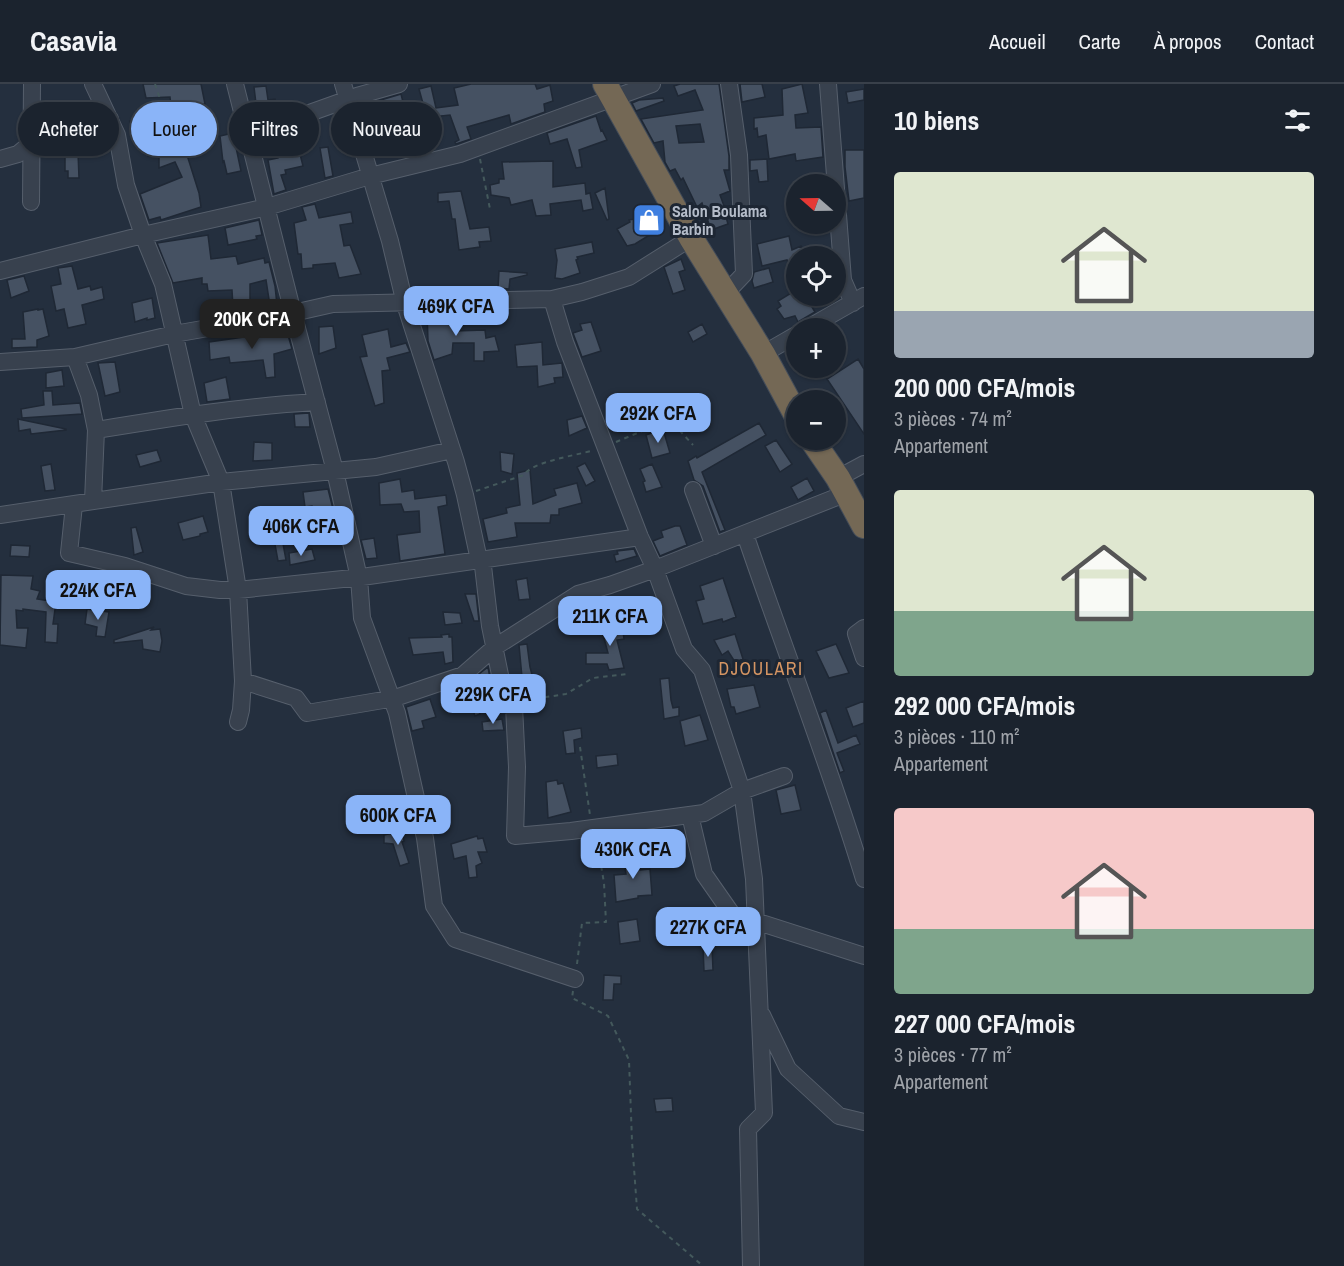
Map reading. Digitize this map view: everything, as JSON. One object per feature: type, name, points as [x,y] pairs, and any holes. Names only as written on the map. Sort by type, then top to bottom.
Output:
[{"type":"highway","points":[[609,91],[691,238],[763,354],[786,397]]},
{"type":"highway","points":[[819,450],[864,526]]},
{"type":"street","points":[[31,102],[32,84]]},
{"type":"street","points":[[93,84],[102,102]]},
{"type":"street","points":[[235,84],[240,102]]},
{"type":"street","points":[[343,84],[390,241],[405,304],[452,450],[465,495],[479,560],[483,566],[495,657],[506,705],[514,706],[517,767],[515,836],[704,813],[742,791],[784,776]]},
{"type":"street","points":[[319,111],[399,84]]},
{"type":"street","points":[[725,294],[744,274],[739,155],[729,84]]},
{"type":"street","points":[[825,318],[859,299],[843,280],[828,84]]},
{"type":"street","points":[[0,271],[267,207],[370,176],[477,148],[609,91],[644,85]]},
{"type":"street","points":[[119,146],[126,185],[163,284],[192,415],[221,482],[238,590],[243,681],[238,722]]},
{"type":"street","points":[[0,159],[18,154]]},
{"type":"street","points":[[30,156],[31,202]]},
{"type":"street","points":[[254,156],[335,471],[359,578],[362,618],[397,713],[425,838],[434,906],[455,939],[575,979]]},
{"type":"street","points":[[0,362],[75,357],[174,334],[333,304],[552,299],[629,277],[691,238]]},
{"type":"street","points":[[552,299],[565,342],[640,537],[655,569],[684,649],[702,670],[742,791],[754,879],[764,1113],[748,1129],[751,1266]]},
{"type":"street","points":[[763,354],[786,341]]},
{"type":"street","points":[[75,357],[89,394],[96,429],[93,501]]},
{"type":"street","points":[[96,429],[277,404],[317,402]]},
{"type":"street","points":[[0,515],[221,482],[376,467],[452,450]]},
{"type":"street","points":[[243,681],[296,698],[308,713],[391,699],[463,675],[495,647],[578,594],[655,569],[745,534],[842,486],[864,464]]},
{"type":"street","points":[[693,490],[714,546]]},
{"type":"street","points":[[74,505],[69,553],[125,566],[186,586],[220,590],[359,578],[640,537]]},
{"type":"street","points":[[745,534],[801,698],[841,805],[864,879]]},
{"type":"street","points":[[864,628],[856,634],[864,658]]},
{"type":"street","points":[[690,815],[704,874],[734,917],[755,921],[864,956]]},
{"type":"street","points":[[758,1008],[788,1069],[839,1116],[864,1122]]},
{"type":"path","points":[[155,84],[161,102]]},
{"type":"path","points":[[477,148],[490,209]]},
{"type":"path","points":[[465,495],[524,475],[526,471],[537,465],[606,447],[628,435],[666,421],[671,421],[693,446]]},
{"type":"path","points":[[506,705],[559,696],[575,690],[593,678],[628,674]]},
{"type":"path","points":[[580,747],[590,819],[595,828],[604,883],[606,922],[582,923],[572,998],[608,1016],[630,1060],[632,1141],[637,1209],[704,1266]]},
{"type":"building","points":[[143,84],[201,84],[205,102],[170,102],[170,97],[146,98]]},
{"type":"building","points":[[471,84],[535,84],[537,89],[550,85],[553,101],[544,104],[545,112],[511,124],[509,115],[467,127],[471,139],[456,144],[455,142],[459,140],[450,115],[442,116],[442,107],[458,105],[454,88]]},
{"type":"building","points":[[719,84],[729,156],[729,170],[724,170],[730,191],[720,195],[728,217],[726,217],[728,224],[711,230],[702,203],[697,207],[683,178],[681,180],[675,169],[670,171],[665,162],[663,141],[654,143],[641,119],[703,110],[695,90],[678,96],[674,86]],"holes":[[[700,124],[704,142],[679,143],[676,126]]]},
{"type":"building","points":[[740,84],[762,84],[765,97],[742,102]]},
{"type":"building","points":[[802,84],[808,113],[795,115],[796,128],[821,127],[823,157],[796,161],[795,154],[769,159],[766,135],[758,137],[757,128],[754,129],[754,118],[783,115],[782,89]]},
{"type":"building","points":[[266,86],[268,100],[275,99],[276,102],[256,102],[254,87]]},
{"type":"building","points":[[431,86],[435,102],[423,102],[419,89]]},
{"type":"building","points":[[864,89],[864,100],[848,103],[846,92]]},
{"type":"building","points":[[401,94],[403,102],[374,102]]},
{"type":"building","points":[[663,98],[664,101],[636,111],[632,103],[639,100]]},
{"type":"building","points":[[596,116],[607,140],[579,150],[582,167],[576,168],[567,139],[550,144],[547,133]]},
{"type":"building","points":[[229,134],[229,156],[238,156],[241,171],[227,174],[220,136]]},
{"type":"building","points":[[328,147],[333,176],[325,178],[320,148]]},
{"type":"building","points":[[845,150],[864,150],[864,198],[849,201]]},
{"type":"building","points":[[65,156],[78,156],[79,178],[68,178],[68,171],[65,171]]},
{"type":"building","points":[[148,156],[187,156],[201,207],[161,220],[160,217],[149,220],[140,194],[182,177],[175,162],[159,168],[159,157]]},
{"type":"building","points":[[278,156],[300,156],[303,166],[285,170],[286,174],[281,175],[286,190],[274,194],[268,160],[278,158]]},
{"type":"building","points":[[767,159],[768,181],[759,182],[757,170],[750,171],[750,160]]},
{"type":"building","points":[[553,161],[553,187],[585,183],[586,194],[590,193],[593,209],[583,211],[581,200],[550,204],[551,215],[536,216],[532,200],[511,205],[509,198],[491,195],[490,185],[499,183],[499,179],[504,179],[502,162]]},
{"type":"building","points":[[605,188],[609,219],[607,220],[595,193]]},
{"type":"building","points":[[461,191],[470,229],[489,227],[491,241],[479,242],[480,247],[459,250],[455,219],[452,219],[449,201],[438,202],[438,193]]},
{"type":"building","points":[[315,204],[319,218],[351,212],[353,223],[340,225],[344,246],[350,245],[361,274],[339,278],[335,263],[313,265],[313,268],[302,269],[294,223],[306,220],[302,207]]},
{"type":"building","points":[[648,216],[650,221],[654,218],[661,228],[635,244],[627,246],[617,229],[630,222],[629,220]]},
{"type":"building","points":[[259,220],[262,235],[256,236],[257,239],[228,245],[225,228]]},
{"type":"building","points":[[208,235],[211,259],[236,256],[238,264],[264,258],[265,263],[269,262],[277,305],[270,306],[266,280],[250,284],[250,310],[242,311],[241,307],[233,307],[232,290],[208,291],[207,284],[202,284],[202,278],[173,283],[157,243]]},
{"type":"building","points":[[789,236],[791,246],[786,246],[786,260],[762,266],[757,244]]},
{"type":"building","points":[[592,242],[594,253],[577,257],[580,273],[562,279],[555,278],[557,260],[555,249]]},
{"type":"building","points":[[681,259],[685,270],[679,272],[685,290],[673,294],[664,267]]},
{"type":"building","points":[[72,266],[78,289],[90,286],[91,290],[102,287],[104,299],[82,305],[86,324],[68,328],[64,309],[56,311],[51,286],[61,284],[58,268]]},
{"type":"building","points":[[769,268],[773,282],[754,288],[752,281],[754,272]]},
{"type":"building","points":[[499,271],[527,273],[527,275],[510,279],[509,289],[498,288]]},
{"type":"building","points":[[24,276],[29,291],[11,298],[7,280]]},
{"type":"building","points":[[786,296],[786,306],[814,306],[812,307],[815,312],[805,318],[795,316],[784,319],[777,309],[781,306],[778,301]]},
{"type":"building","points":[[152,298],[155,318],[135,322],[132,303]]},
{"type":"building","points":[[43,309],[49,336],[37,340],[37,347],[12,348],[12,339],[25,339],[23,312]]},
{"type":"building","points":[[427,312],[457,313],[455,331],[485,330],[486,338],[495,336],[499,351],[484,352],[484,361],[474,361],[474,343],[453,343],[452,354],[434,360],[428,341]]},
{"type":"building","points":[[591,322],[601,351],[582,357],[573,333],[582,330],[580,324]]},
{"type":"building","points":[[702,324],[707,334],[693,342],[688,332]]},
{"type":"building","points":[[333,326],[336,348],[319,354],[319,327]]},
{"type":"building","points":[[286,328],[292,349],[274,354],[275,377],[266,378],[263,360],[230,363],[229,357],[210,360],[209,342],[251,336],[280,336],[279,329]]},
{"type":"building","points":[[388,329],[391,347],[406,343],[410,352],[387,358],[390,370],[382,371],[384,403],[375,406],[360,357],[367,356],[362,335]]},
{"type":"building","points":[[542,342],[543,365],[562,363],[563,377],[554,378],[555,383],[538,387],[537,366],[517,367],[515,345]]},
{"type":"building","points":[[858,359],[864,369],[864,434],[846,407],[846,390],[834,390],[827,379],[846,378],[846,367]]},
{"type":"building","points":[[115,362],[120,392],[105,396],[98,363]]},
{"type":"building","points":[[62,370],[64,386],[46,388],[46,373]]},
{"type":"building","points":[[226,377],[230,399],[207,402],[204,383]]},
{"type":"building","points":[[43,391],[52,391],[53,405],[80,403],[82,414],[22,418],[21,409],[44,405]]},
{"type":"building","points":[[309,413],[310,427],[295,427],[294,414]]},
{"type":"building","points":[[582,416],[587,428],[569,436],[567,420]]},
{"type":"building","points":[[18,419],[66,430],[31,434],[30,429],[19,431]]},
{"type":"building","points":[[759,423],[766,435],[702,472],[725,530],[720,532],[703,486],[694,480],[688,461]]},
{"type":"building","points":[[663,429],[670,453],[652,458],[646,435]]},
{"type":"building","points":[[776,440],[792,464],[780,472],[765,446]]},
{"type":"building","points":[[254,442],[272,443],[272,460],[253,461]]},
{"type":"building","points":[[157,450],[161,461],[140,467],[136,455]]},
{"type":"building","points":[[500,452],[514,454],[512,474],[501,471]]},
{"type":"building","points":[[585,463],[595,481],[586,486],[577,467]]},
{"type":"building","points":[[51,464],[55,490],[45,491],[41,466]]},
{"type":"building","points":[[652,464],[662,487],[646,492],[643,482],[645,481],[640,469]]},
{"type":"building","points":[[530,470],[533,504],[556,495],[554,489],[577,483],[582,503],[559,509],[559,515],[551,515],[550,523],[515,523],[517,537],[488,542],[483,519],[507,513],[506,508],[520,505],[517,473]]},
{"type":"building","points":[[807,478],[814,491],[798,500],[791,487]]},
{"type":"building","points":[[400,479],[402,492],[414,490],[415,499],[446,495],[447,505],[438,507],[445,554],[400,561],[397,535],[420,532],[419,511],[404,512],[401,504],[380,505],[379,483]]},
{"type":"building","points":[[328,489],[335,517],[314,519],[312,506],[305,507],[303,492]]},
{"type":"building","points":[[203,516],[208,532],[183,540],[178,523]]},
{"type":"building","points":[[680,526],[687,545],[660,556],[653,541],[663,537],[661,531]]},
{"type":"building","points":[[136,527],[143,552],[134,555],[131,528]]},
{"type":"building","points":[[282,538],[286,560],[278,561],[274,539]]},
{"type":"building","points":[[374,538],[377,558],[366,559],[361,540]]},
{"type":"building","points":[[11,545],[30,546],[29,557],[10,556]]},
{"type":"building","points":[[312,549],[315,560],[290,565],[289,553]]},
{"type":"building","points":[[634,549],[637,556],[616,562],[614,555],[618,554],[617,551]]},
{"type":"building","points":[[1,575],[33,576],[31,589],[40,591],[37,599],[56,602],[53,624],[58,624],[57,643],[45,642],[46,612],[23,609],[23,611],[16,610],[17,628],[28,628],[26,648],[0,645]]},
{"type":"building","points":[[527,578],[530,599],[519,600],[516,580]]},
{"type":"building","points":[[723,578],[736,617],[723,622],[722,619],[703,624],[696,601],[704,599],[700,586]]},
{"type":"building","points":[[465,594],[476,594],[479,621],[474,621]]},
{"type":"building","points":[[87,609],[109,612],[105,637],[96,636],[97,627],[85,624]]},
{"type":"building","points":[[443,612],[460,613],[462,623],[445,625]]},
{"type":"building","points":[[621,617],[624,639],[617,640],[624,668],[609,670],[607,664],[586,664],[586,653],[608,653],[601,627],[613,625],[611,619]]},
{"type":"building","points":[[154,627],[151,630],[160,629],[162,641],[160,652],[143,649],[142,640],[114,643],[114,640]]},
{"type":"building","points":[[449,634],[449,637],[452,637],[453,662],[445,664],[443,652],[413,655],[409,638],[442,637],[441,635]]},
{"type":"building","points":[[735,634],[743,659],[735,662],[728,651],[722,655],[714,640]]},
{"type":"building","points":[[527,644],[535,686],[523,688],[519,645]]},
{"type":"building","points":[[836,644],[849,673],[829,678],[816,651]]},
{"type":"building","points":[[488,667],[491,684],[485,686],[486,689],[476,692],[480,714],[475,716],[465,685]]},
{"type":"building","points":[[669,678],[673,708],[679,707],[679,716],[664,719],[660,679]]},
{"type":"building","points":[[754,685],[760,707],[736,714],[734,707],[731,707],[727,689]]},
{"type":"building","points":[[430,699],[436,717],[422,721],[424,728],[412,731],[406,707]]},
{"type":"building","points":[[864,701],[864,723],[853,727],[846,708]]},
{"type":"building","points":[[826,710],[838,743],[856,735],[860,744],[837,753],[844,771],[840,773],[820,713]]},
{"type":"building","points":[[700,715],[708,740],[685,746],[680,721]]},
{"type":"building","points":[[502,719],[504,730],[483,731],[482,722]]},
{"type":"building","points":[[581,728],[582,738],[574,740],[575,753],[566,754],[563,731]]},
{"type":"building","points":[[617,754],[618,765],[597,768],[596,756]]},
{"type":"building","points":[[557,780],[558,784],[563,783],[571,812],[548,818],[546,782]]},
{"type":"building","points":[[795,785],[801,810],[781,814],[776,790]]},
{"type":"building","points":[[402,831],[404,841],[402,842],[409,863],[400,866],[393,844],[384,843],[384,835]]},
{"type":"building","points":[[477,836],[478,839],[483,838],[487,852],[478,852],[482,863],[476,866],[477,877],[469,878],[466,856],[454,859],[451,844]]},
{"type":"building","points":[[637,850],[640,870],[650,869],[652,895],[616,902],[614,875],[626,874],[625,868],[629,868],[626,851]]},
{"type":"building","points":[[637,919],[640,941],[620,944],[618,922]]},
{"type":"building","points":[[712,946],[713,970],[704,971],[703,947]]},
{"type":"building","points":[[604,975],[621,976],[621,984],[614,984],[613,1000],[603,1000]]},
{"type":"building","points":[[672,1098],[673,1111],[656,1112],[654,1099]]},
{"type":"place","name":"Salon Boulama Barbin","points":[[649,220]]},
{"type":"district","name":"DJOULARI","points":[[761,669]]}]
